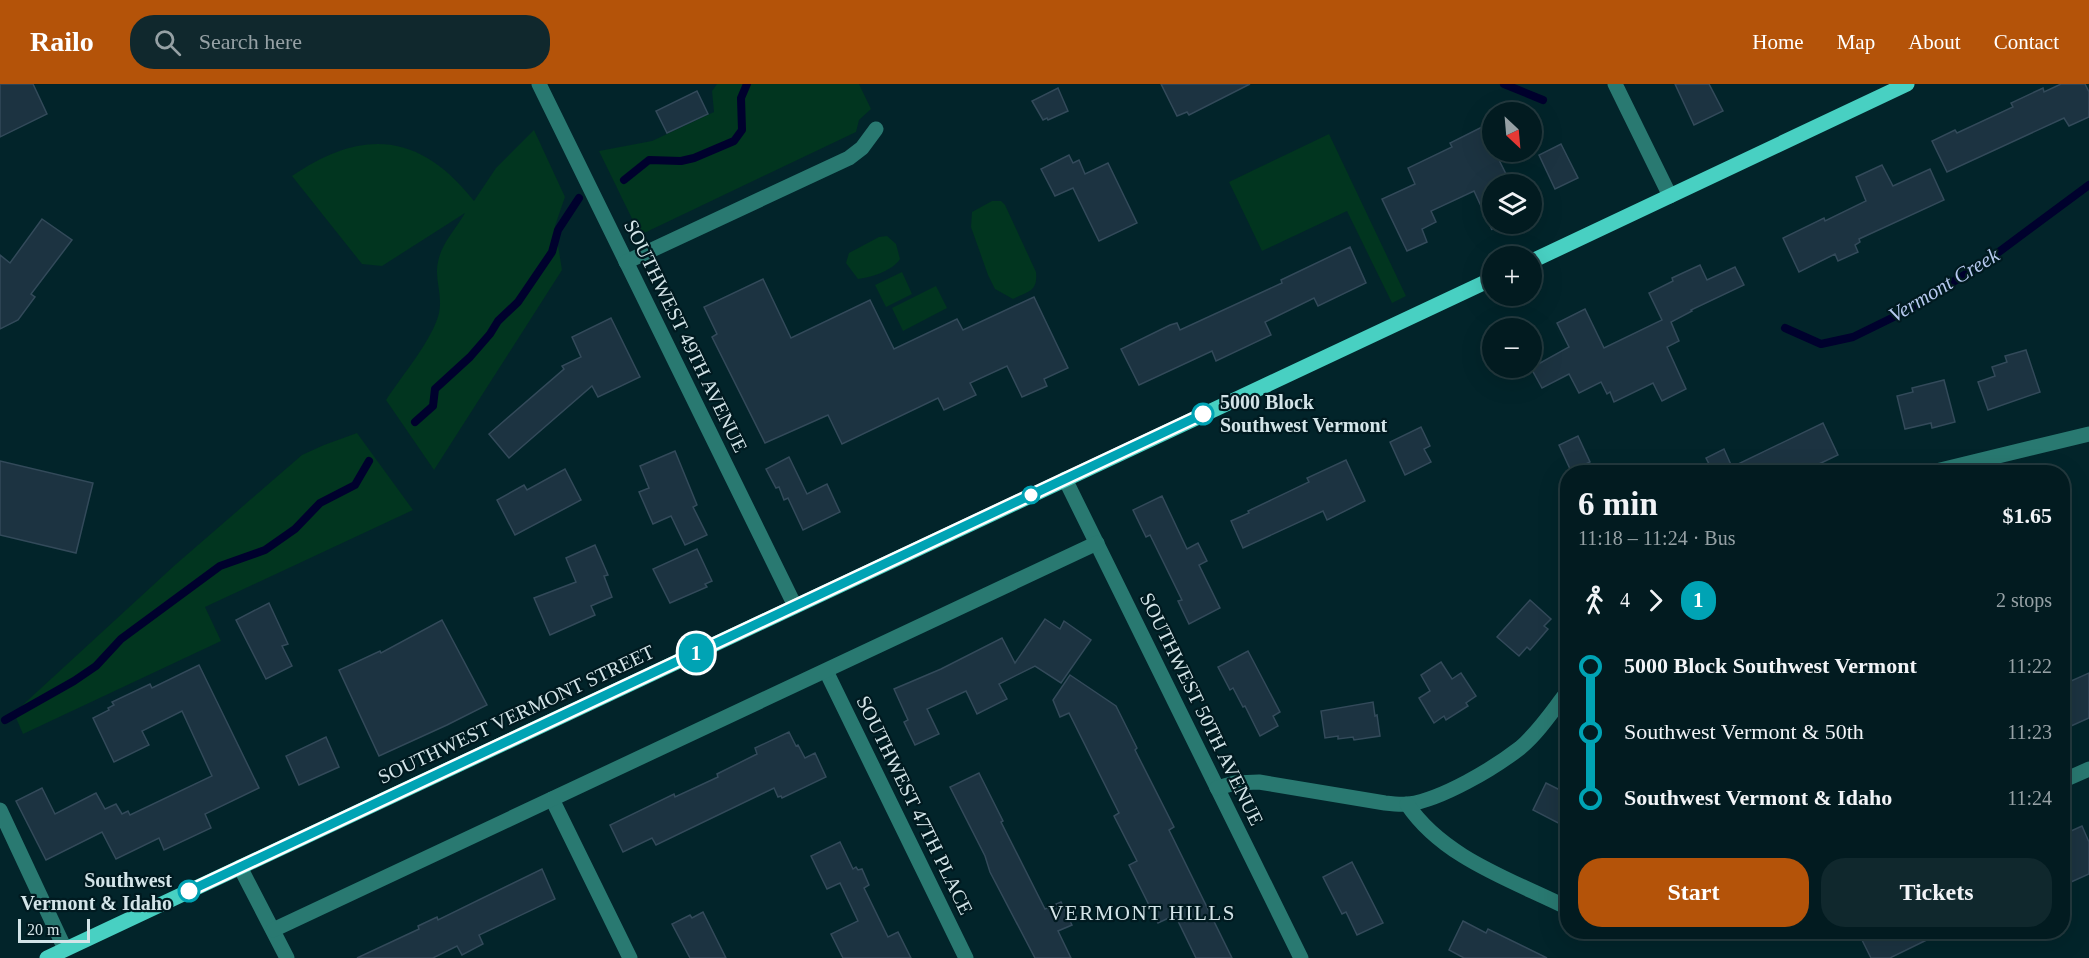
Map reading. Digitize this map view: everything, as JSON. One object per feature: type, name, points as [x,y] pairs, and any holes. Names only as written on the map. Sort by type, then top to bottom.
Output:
[{"type":"main road","points":[[1542,256],[1907,84]]},
{"type":"main road","name":"SOUTHWEST VERMONT STREET","points":[[47,958],[1482,284]]},
{"type":"street","name":"SOUTHWEST 49TH AVENUE","points":[[539,84],[795,606]]},
{"type":"street","points":[[1615,84],[1670,196]]},
{"type":"street","points":[[626,262],[849,158],[862,148],[876,129]]},
{"type":"street","points":[[1961,465],[2089,434]]},
{"type":"street","name":"SOUTHWEST 50TH AVENUE","points":[[1065,478],[1301,958]]},
{"type":"street","points":[[273,930],[1097,543]]},
{"type":"street","name":"SOUTHWEST 47TH PLACE","points":[[826,670],[966,958]]},
{"type":"street","points":[[1217,788],[1235,783],[1259,782],[1385,803],[1407,804],[1432,798],[1488,769],[1520,748],[1560,701]]},
{"type":"street","points":[[2070,777],[2089,769]]},
{"type":"street","points":[[552,799],[630,958]]},
{"type":"street","points":[[1407,804],[1418,820],[1464,857],[1560,904]]},
{"type":"street","points":[[0,810],[65,949]]},
{"type":"street","points":[[240,867],[286,958]]},
{"type":"green space","points":[[717,84],[859,84],[871,109],[859,120],[856,132],[640,235],[599,151],[652,141],[714,112],[712,91]]},
{"type":"green space","points":[[534,130],[565,197],[555,226],[562,270],[434,470],[386,400],[424,346],[436,323],[440,306],[437,268],[440,255],[445,243],[465,213],[382,266],[362,264],[292,176],[318,160],[342,150],[366,145],[389,145],[411,150],[433,161],[454,178],[474,201],[496,168]]},
{"type":"green space","points":[[1329,134],[1406,296],[1392,303],[1347,211],[1262,251],[1229,182]]},
{"type":"green space","points":[[992,201],[1001,201],[1005,205],[1036,272],[1034,287],[1013,299],[995,289],[971,227],[972,212]]},
{"type":"green space","points":[[887,236],[896,244],[900,259],[887,270],[858,279],[846,263],[849,253],[879,237]]},
{"type":"green space","points":[[902,272],[912,294],[886,307],[875,285]]},
{"type":"green space","points":[[936,286],[947,308],[903,331],[892,308]]},
{"type":"green space","points":[[357,433],[413,510],[205,607],[221,641],[23,734],[14,713],[175,565],[302,455]]},
{"type":"building","points":[[0,84],[33,84],[47,114],[0,137]]},
{"type":"building","points":[[1161,84],[1250,84],[1189,115],[1187,112],[1177,116]]},
{"type":"building","points":[[1675,84],[1709,84],[1723,111],[1694,125]]},
{"type":"building","points":[[2061,84],[2085,84],[2089,92],[2089,117],[2069,126],[2064,118],[1947,172],[1932,141],[1955,130],[1957,133],[2013,107],[2011,103],[2043,88],[2044,92]]},
{"type":"building","points":[[1058,88],[1068,111],[1043,120],[1032,101]]},
{"type":"building","points":[[697,91],[708,114],[667,133],[656,111]]},
{"type":"building","points":[[1482,127],[1482,162],[1500,162],[1506,174],[1482,174],[1482,208],[1474,191],[1431,211],[1436,222],[1422,229],[1427,242],[1407,251],[1382,199],[1415,184],[1408,168],[1452,147],[1450,143]]},
{"type":"building","points":[[1561,144],[1578,178],[1555,189],[1542,161],[1542,154]]},
{"type":"building","points":[[1069,155],[1073,163],[1079,160],[1085,174],[1108,163],[1137,223],[1099,241],[1073,188],[1055,196],[1041,169]]},
{"type":"building","points":[[1882,165],[1893,186],[1930,169],[1944,200],[1859,239],[1860,242],[1855,245],[1858,252],[1838,261],[1835,254],[1799,272],[1783,238],[1866,201],[1856,177]]},
{"type":"building","points":[[42,219],[72,240],[31,294],[35,297],[18,320],[0,329],[0,255],[10,263]]},
{"type":"building","points":[[1350,247],[1366,283],[1318,306],[1314,298],[1265,322],[1271,335],[1216,361],[1212,351],[1139,385],[1121,349],[1170,325],[1177,323],[1180,330],[1282,283],[1281,280]]},
{"type":"building","points":[[1700,265],[1707,280],[1735,267],[1744,285],[1671,322],[1679,341],[1667,347],[1686,389],[1662,401],[1653,383],[1614,402],[1610,392],[1607,394],[1601,382],[1579,393],[1569,374],[1542,388],[1536,378],[1542,378],[1542,362],[1569,347],[1557,323],[1585,309],[1604,348],[1662,320],[1649,293],[1673,281],[1672,278]]},
{"type":"building","points":[[763,279],[791,338],[870,300],[894,349],[957,319],[963,330],[1034,297],[1068,368],[1044,379],[1047,386],[1022,397],[1007,366],[970,383],[976,395],[944,410],[938,398],[842,444],[828,415],[765,443],[712,337],[717,334],[704,307]]},
{"type":"building","points":[[611,318],[640,377],[598,397],[592,386],[509,458],[489,434],[564,369],[562,366],[581,357],[572,337]]},
{"type":"building","points":[[2026,350],[2040,392],[1988,410],[1978,382],[1995,376],[1992,367],[2007,362],[2005,356]]},
{"type":"building","points":[[1944,380],[1955,422],[1932,428],[1931,423],[1905,429],[1897,396],[1913,392],[1912,388]]},
{"type":"building","points":[[1823,423],[1838,455],[1819,465],[1736,465]]},
{"type":"building","points":[[1421,427],[1430,446],[1424,449],[1431,462],[1405,475],[1390,442]]},
{"type":"building","points":[[1578,436],[1590,462],[1584,465],[1568,465],[1559,445]]},
{"type":"building","points":[[1724,449],[1731,465],[1710,465],[1706,458]]},
{"type":"building","points":[[675,451],[697,505],[693,507],[707,535],[685,545],[671,516],[653,524],[639,492],[649,488],[640,466]]},
{"type":"building","points":[[789,457],[807,494],[827,484],[840,512],[803,530],[788,498],[784,500],[779,487],[776,488],[766,469]]},
{"type":"building","points":[[1346,460],[1365,501],[1327,520],[1323,511],[1243,548],[1231,521],[1309,482],[1307,478]]},
{"type":"building","points":[[0,461],[93,483],[76,553],[0,535]]},
{"type":"building","points":[[565,469],[581,500],[515,535],[497,500],[524,485],[527,490]]},
{"type":"building","points":[[1162,496],[1187,549],[1198,543],[1207,561],[1199,565],[1220,608],[1189,624],[1178,601],[1182,600],[1150,535],[1146,537],[1133,510]]},
{"type":"building","points":[[595,545],[608,575],[604,576],[612,597],[591,606],[595,615],[550,635],[534,598],[576,582],[566,558]]},
{"type":"building","points":[[697,549],[712,581],[705,584],[707,587],[670,603],[653,569]]},
{"type":"building","points":[[1530,600],[1551,619],[1544,626],[1548,629],[1530,650],[1527,647],[1519,656],[1497,637]]},
{"type":"building","points":[[269,603],[288,644],[282,646],[292,666],[266,679],[236,620]]},
{"type":"building","points":[[1045,619],[1060,629],[1064,621],[1091,640],[1061,683],[1035,666],[999,684],[1007,699],[977,714],[966,691],[927,709],[939,734],[915,745],[904,722],[908,720],[894,689],[941,669],[1002,638],[1015,663]]},
{"type":"building","points":[[442,620],[487,705],[379,756],[339,670],[380,651],[381,653]]},
{"type":"building","points":[[1248,651],[1280,712],[1273,716],[1278,726],[1260,736],[1245,706],[1243,707],[1233,688],[1230,690],[1218,667]]},
{"type":"building","points":[[1441,662],[1452,679],[1461,673],[1476,696],[1466,703],[1468,706],[1446,720],[1444,716],[1434,723],[1419,698],[1430,691],[1421,675]]},
{"type":"building","points":[[199,665],[259,788],[205,814],[211,828],[164,850],[159,838],[116,859],[102,832],[46,860],[16,801],[42,788],[55,814],[96,793],[105,809],[116,804],[122,814],[128,811],[130,815],[212,776],[182,711],[142,731],[149,745],[114,762],[93,718],[109,710],[108,708],[114,705],[112,702],[150,684],[152,688]]},
{"type":"building","points":[[2089,673],[2089,718],[2070,726],[2070,681]]},
{"type":"building","points":[[1070,675],[1116,706],[1137,748],[1135,750],[1174,827],[1169,830],[1232,958],[1196,958],[1175,915],[1158,923],[1129,865],[1137,861],[1114,816],[1119,813],[1069,713],[1060,717],[1053,700]]},
{"type":"building","points":[[1373,702],[1380,736],[1354,740],[1353,737],[1325,738],[1321,711]]},
{"type":"building","points":[[789,732],[805,758],[815,753],[826,777],[782,798],[778,797],[774,788],[656,845],[652,838],[623,852],[610,825],[674,794],[675,797],[718,777],[717,774],[757,754],[755,748]]},
{"type":"building","points":[[326,737],[339,767],[299,785],[286,756]]},
{"type":"building","points":[[979,773],[1045,909],[1061,902],[1072,925],[1058,931],[1071,958],[1035,958],[990,872],[985,856],[950,787]]},
{"type":"building","points":[[1546,783],[1560,790],[1560,824],[1533,810]]},
{"type":"building","points":[[2082,826],[2089,842],[2089,874],[2070,882],[2070,831]]},
{"type":"building","points":[[840,842],[853,869],[856,867],[858,870],[862,869],[869,885],[864,888],[888,937],[898,932],[911,958],[843,958],[831,934],[858,921],[840,883],[827,889],[811,856]]},
{"type":"building","points":[[1352,862],[1383,923],[1357,935],[1346,912],[1342,914],[1323,877]]},
{"type":"building","points":[[542,869],[555,899],[479,935],[483,944],[462,955],[457,946],[433,958],[357,958],[419,929],[418,926],[437,917],[438,920]]},
{"type":"building","points":[[703,912],[726,958],[690,958],[672,924],[690,915],[692,918]]},
{"type":"building","points":[[1463,921],[1486,933],[1488,929],[1547,958],[1464,958],[1449,950]]},
{"type":"building","points":[[1862,939],[1929,939],[1890,958],[1871,958]]},
{"type":"waterway","points":[[624,180],[649,160],[681,161],[734,141],[742,130],[741,98],[747,84]]},
{"type":"waterway","name":"Vermont Creek","points":[[1504,84],[1543,100]]},
{"type":"waterway","name":"Vermont Creek","points":[[1785,328],[1821,344],[1853,337],[1904,312],[1984,263],[2089,185]]},
{"type":"waterway","points":[[415,422],[433,406],[435,389],[470,357],[498,321],[518,302],[552,252],[558,230],[579,198]]},
{"type":"waterway","points":[[5,720],[96,666],[121,639],[220,566],[265,550],[295,529],[320,503],[355,485],[369,461]]},
{"type":"bus line","name":"1","points":[[189,891],[1203,414]]},
{"type":"place","name":"5000 Block Southwest Vermont","points":[[1203,414]]},
{"type":"place","name":"Southwest Vermont & Idaho","points":[[189,891]]},
{"type":"district","name":"VERMONT HILLS","points":[[1142,913]]}]
